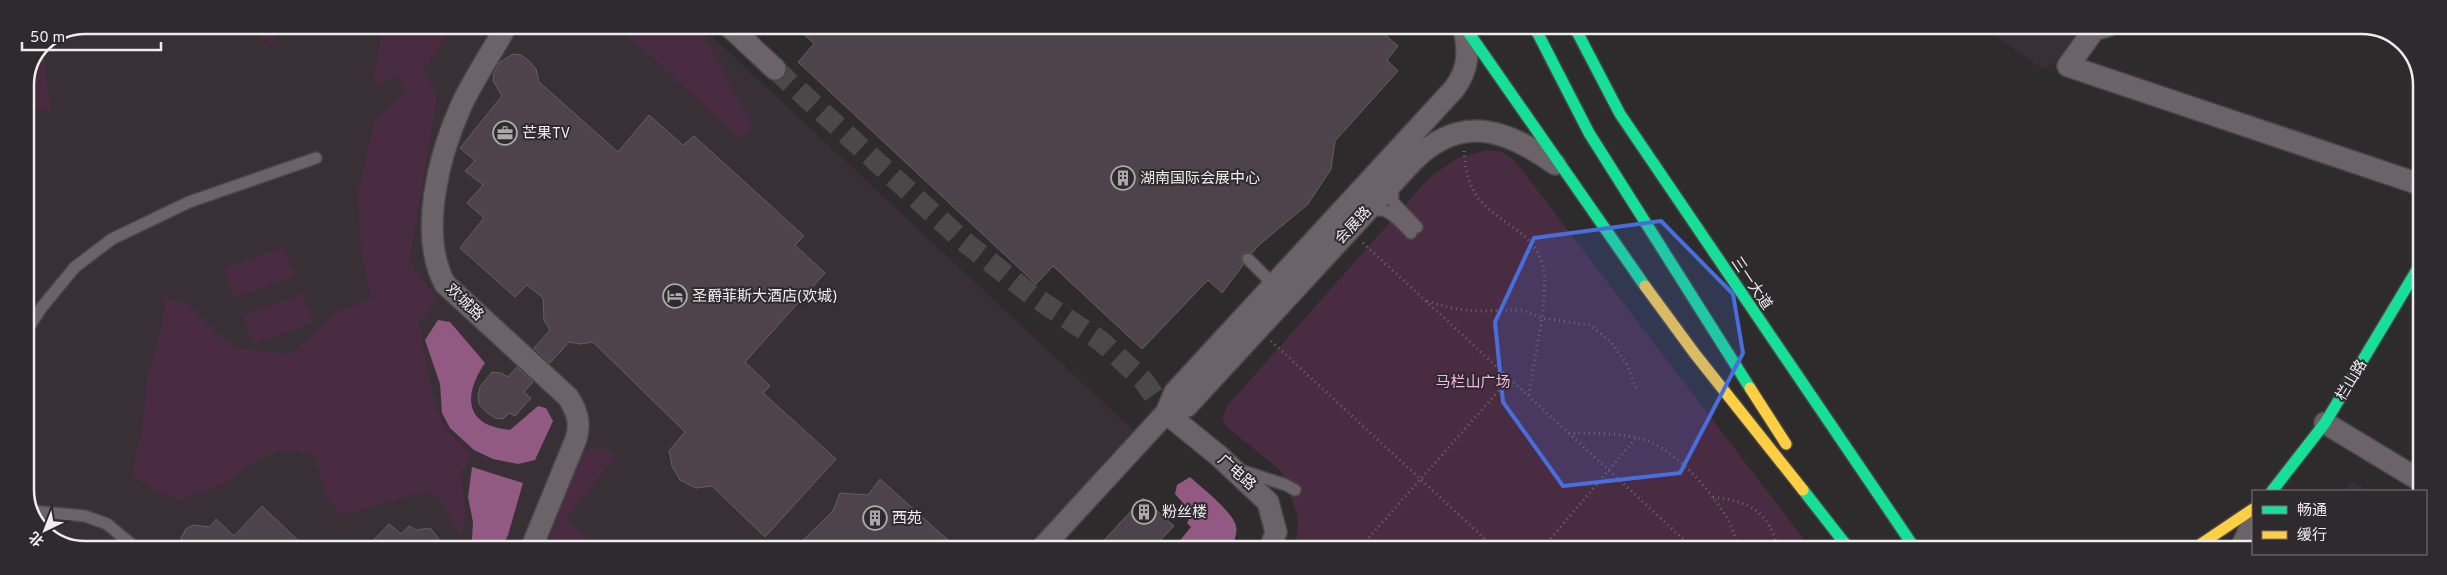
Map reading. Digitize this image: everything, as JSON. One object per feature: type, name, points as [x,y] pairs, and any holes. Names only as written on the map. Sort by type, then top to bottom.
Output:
[{"type":"main road","points":[[1469,34],[1627,262],[1695,354],[1843,541]]},
{"type":"main road","points":[[1538,34],[1589,133],[1794,458]]},
{"type":"main road","name":"三一大道","points":[[1578,34],[1620,114],[1910,541]]},
{"type":"main road","name":"栏山路","points":[[2273,490],[2325,423],[2413,276]]},
{"type":"main road","points":[[1817,488],[1855,541]]},
{"type":"main road","points":[[2205,541],[2252,510]]},
{"type":"street","name":"欢城路","points":[[502,34],[462,105],[449,136],[436,194],[432,224],[433,249],[438,270],[445,284],[568,397],[576,411],[579,429],[576,439],[534,541]]},
{"type":"street","points":[[737,34],[775,70]]},
{"type":"street","name":"会展路","points":[[1048,541],[1166,413],[1174,392],[1277,288],[1463,77],[1468,58],[1465,34]]},
{"type":"street","points":[[2091,34],[2068,66],[2413,182]]},
{"type":"street","name":"会展路","points":[[1166,413],[1187,406],[1258,329],[1277,288],[1356,223],[1420,154],[1444,138],[1462,132],[1486,131],[1524,143],[1556,165],[1569,179]]},
{"type":"street","name":"广电路","points":[[1166,413],[1232,468],[1268,502],[1276,532],[1273,541]]},
{"type":"street","points":[[2325,423],[2413,476]]},
{"type":"street","points":[[1885,505],[1921,541]]},
{"type":"street","points":[[2244,541],[2252,524]]},
{"type":"lane","points":[[34,319],[75,266],[112,239],[189,202],[316,158]]},
{"type":"lane","points":[[1356,223],[1375,208],[1388,211],[1414,230],[1393,202],[1392,184]]},
{"type":"lane","points":[[1248,259],[1277,288]]},
{"type":"lane","points":[[1232,468],[1286,485],[1295,490]]},
{"type":"lane","points":[[39,512],[85,516],[108,524],[127,541]]},
{"type":"path","points":[[1462,132],[1469,180],[1478,197],[1494,214],[1517,230],[1535,248],[1543,265],[1544,281],[1541,318],[1529,396]]},
{"type":"path","points":[[1356,223],[1426,301],[1685,541]]},
{"type":"path","points":[[1426,301],[1450,308],[1474,311],[1522,310],[1541,318],[1590,325],[1610,341],[1626,363],[1636,388]]},
{"type":"path","points":[[1258,329],[1487,541]]},
{"type":"path","points":[[1367,541],[1510,378]]},
{"type":"path","points":[[1569,433],[1618,435],[1649,442],[1677,460],[1712,497],[1727,519],[1736,541]]},
{"type":"path","points":[[1549,541],[1636,439]]},
{"type":"path","points":[[1712,497],[1747,505],[1764,515],[1773,530],[1776,541]]},
{"type":"highlighted area","points":[[1661,221],[1733,294],[1743,353],[1680,473],[1563,486],[1503,402],[1495,322],[1534,238]]},
{"type":"shaded area","points":[[84,34],[710,34],[1136,433],[1034,541],[84,541],[65,537],[46,524],[35,504],[34,494],[34,84],[38,65],[42,56],[56,42],[75,35]]},
{"type":"shaded area","points":[[1992,34],[2108,34],[2043,69]]},
{"type":"shaded area","points":[[438,320],[450,322],[485,363],[473,386],[471,397],[472,407],[476,415],[484,422],[495,427],[510,430],[538,406],[546,408],[553,421],[535,460],[518,464],[493,459],[474,450],[450,428],[442,413],[440,384],[425,340]]},
{"type":"shaded area","points":[[472,467],[523,483],[505,541],[473,541],[473,522],[468,497]]},
{"type":"shaded area","points":[[1190,477],[1216,500],[1234,520],[1236,532],[1234,541],[1180,541],[1191,527],[1187,523],[1192,513],[1175,494],[1177,485]]},
{"type":"shaded area","points":[[2351,482],[2368,490],[2346,490]]},
{"type":"green space","points":[[258,34],[280,34],[271,44]]},
{"type":"green space","points":[[382,34],[448,34],[424,68],[437,99],[409,261],[436,298],[427,315],[419,320],[429,381],[443,426],[472,456],[460,475],[465,522],[460,537],[439,497],[422,493],[341,515],[327,497],[315,456],[288,449],[261,457],[224,483],[181,500],[155,491],[132,474],[142,430],[148,374],[161,328],[166,297],[186,303],[222,339],[241,348],[290,355],[335,312],[372,298],[361,253],[358,195],[374,121],[406,91],[396,76],[373,85]]},
{"type":"green space","points":[[627,34],[702,34],[752,127],[740,138]]},
{"type":"green space","points":[[44,54],[51,112],[34,107],[35,75]]},
{"type":"green space","name":"马栏山广场","points":[[1486,150],[1502,152],[1515,161],[1805,541],[1296,541],[1298,517],[1281,471],[1226,426],[1222,419],[1227,406],[1430,177],[1458,158]]},
{"type":"green space","points":[[284,247],[295,276],[234,298],[224,269]]},
{"type":"green space","points":[[303,294],[313,323],[253,344],[243,315]]},
{"type":"green space","points":[[592,448],[605,449],[615,456],[566,519],[590,541],[549,541],[581,454]]},
{"type":"building","name":"湖南国际会展中心","points":[[803,34],[1384,34],[1398,46],[1387,60],[1398,71],[1335,141],[1331,169],[1308,204],[1252,253],[1242,254],[1241,260],[1243,265],[1222,293],[1208,280],[1142,349],[1053,266],[1036,284],[798,62],[814,44]]},
{"type":"building","name":"圣爵菲斯大酒店(欢城)","points":[[513,54],[521,55],[529,61],[536,69],[539,82],[618,152],[649,115],[683,145],[694,136],[804,236],[795,245],[825,273],[745,362],[770,386],[763,393],[836,459],[765,537],[712,486],[696,488],[680,480],[672,466],[669,451],[685,432],[593,342],[580,344],[569,342],[550,363],[534,348],[550,330],[544,320],[543,298],[527,285],[515,297],[460,248],[484,218],[467,203],[483,185],[465,171],[475,161],[460,148],[502,96],[493,81],[494,73],[499,63]]},
{"type":"building","points":[[517,367],[533,382],[524,392],[531,398],[515,416],[509,413],[503,419],[495,418],[479,404],[478,395],[480,387],[492,372],[501,373],[508,377]]},
{"type":"building","name":"西苑","points":[[880,479],[949,541],[802,541],[833,511],[840,493],[868,495]]},
{"type":"building","name":"粉丝楼","points":[[1143,498],[1174,526],[1160,541],[1103,541]]},
{"type":"building","points":[[262,506],[299,541],[182,541],[181,538],[186,529],[193,525],[210,527],[216,519],[234,536]]},
{"type":"building","points":[[389,524],[401,534],[409,526],[416,530],[430,528],[439,539],[439,541],[373,541]]},
{"type":"tunnel","points":[[775,69],[961,239],[1033,296],[1101,341],[1143,380],[1166,413]]},
{"type":"traffic: fast","points":[[1470,34],[1645,286]]},
{"type":"traffic: fast","points":[[1538,34],[1589,133],[1750,388]]},
{"type":"traffic: fast","points":[[1578,34],[1620,114],[1910,541]]},
{"type":"traffic: fast","points":[[2273,490],[2325,423],[2413,276]]},
{"type":"traffic: fast","points":[[1803,490],[1843,541]]},
{"type":"traffic: slow","points":[[1645,286],[1695,354],[1803,490]]},
{"type":"traffic: slow","points":[[1750,388],[1786,444]]},
{"type":"traffic: slow","points":[[2205,541],[2252,510]]},
{"type":"place","name":"芒果TV","points":[[505,133]]},
{"type":"place","name":"湖南国际会展中心","points":[[1123,178]]},
{"type":"place","name":"圣爵菲斯大酒店(欢城)","points":[[675,296]]},
{"type":"place","name":"粉丝楼","points":[[1144,512]]},
{"type":"place","name":"西苑","points":[[875,518]]}]
